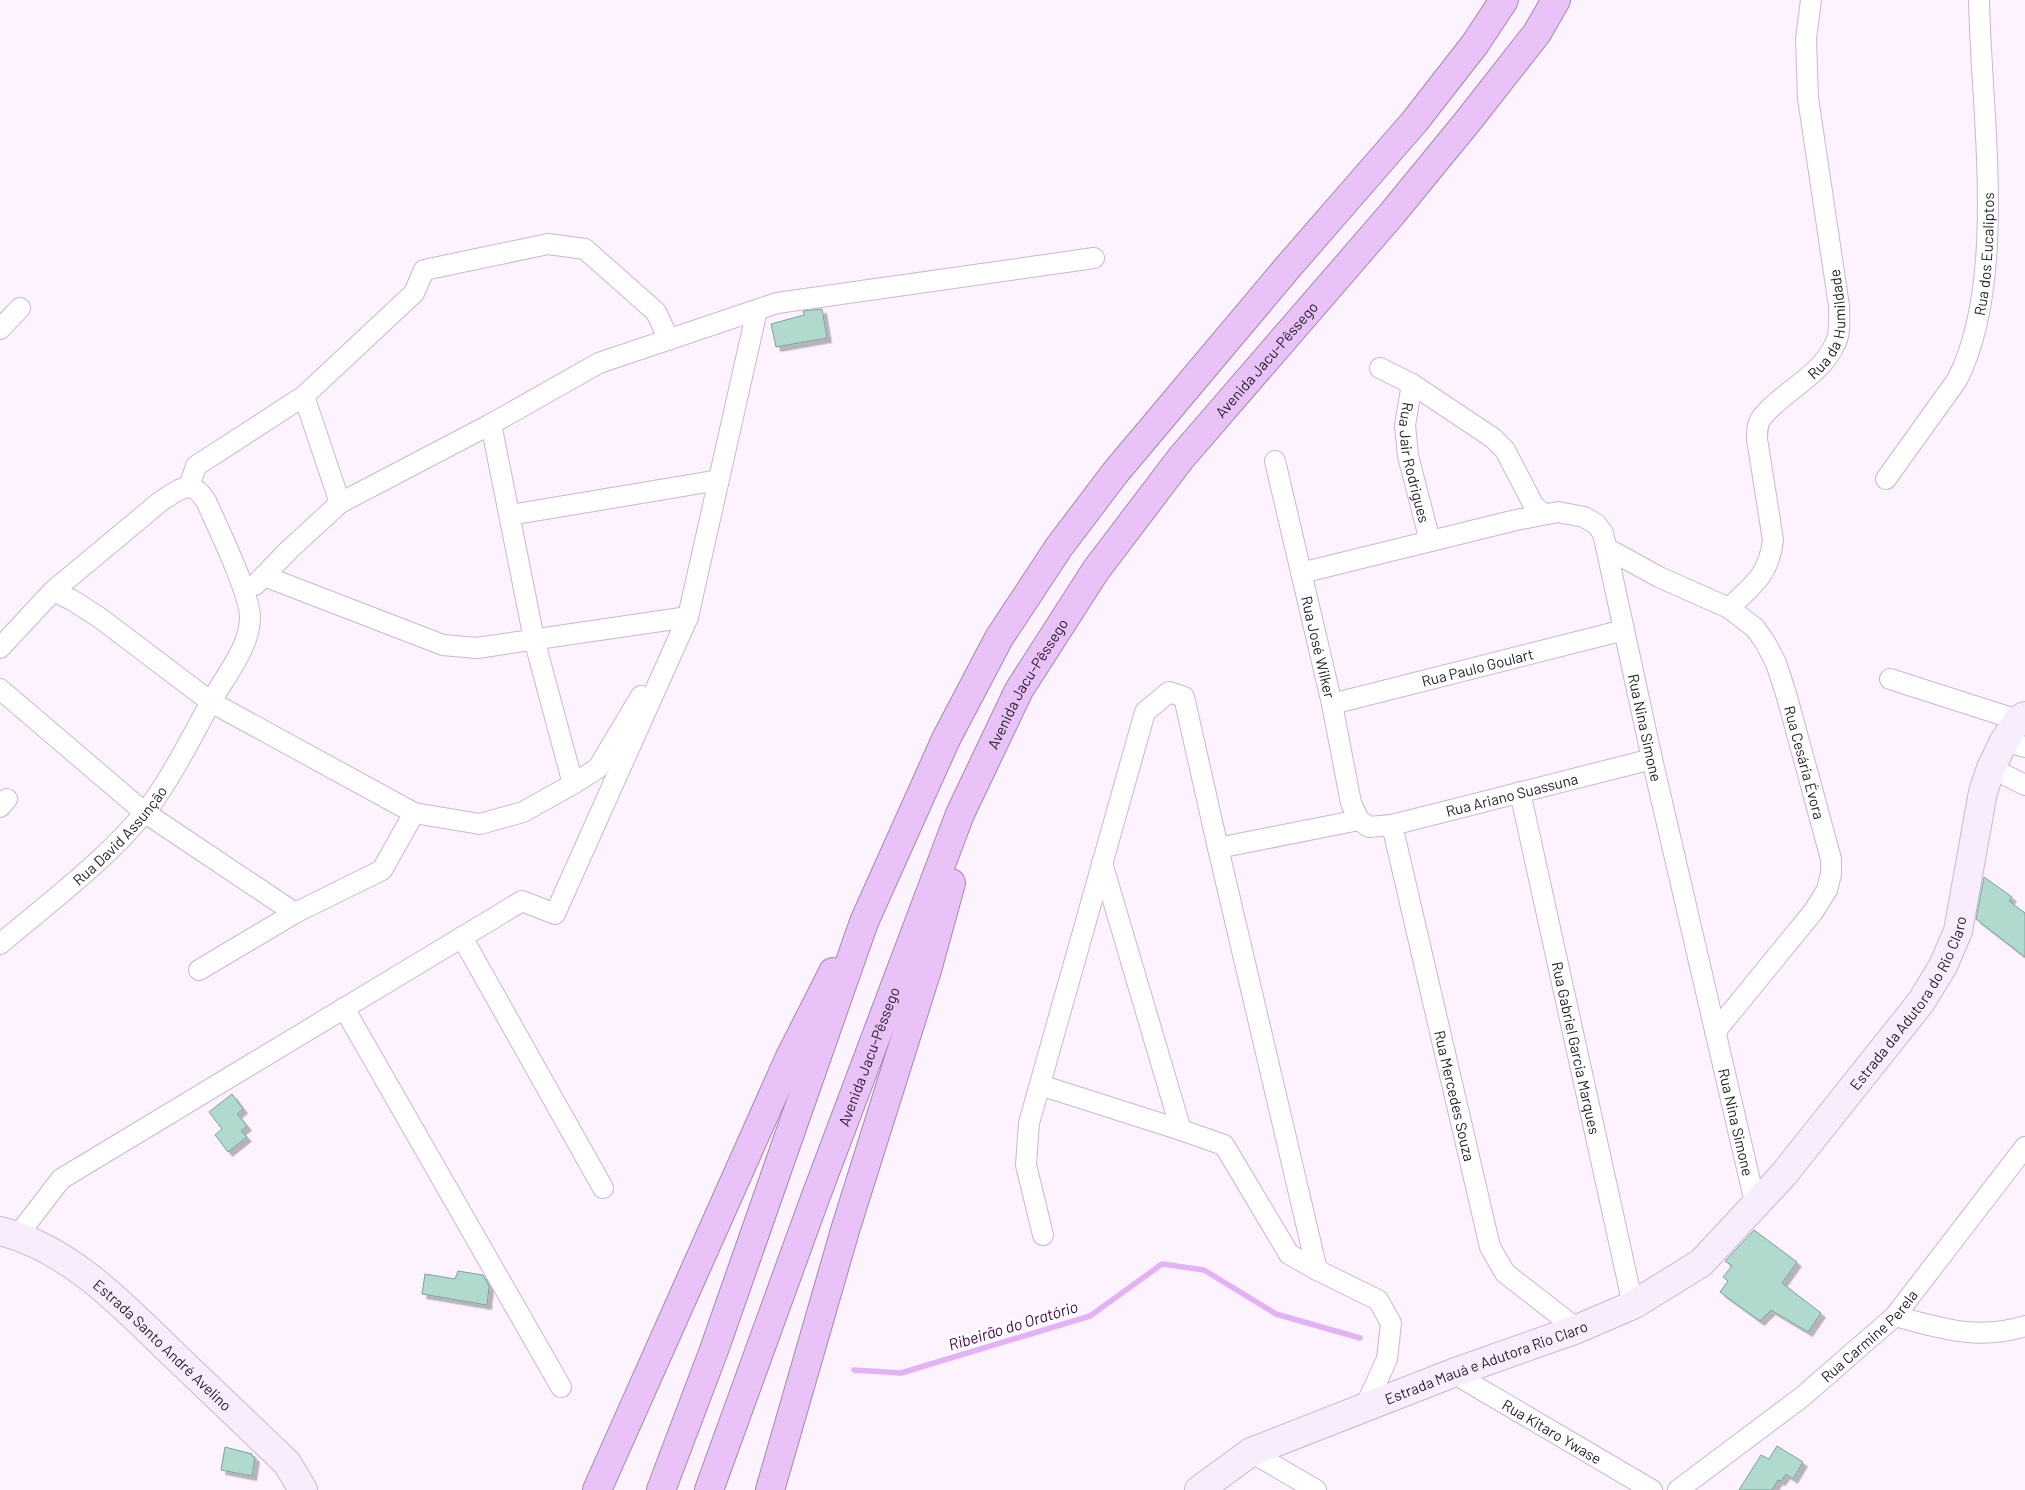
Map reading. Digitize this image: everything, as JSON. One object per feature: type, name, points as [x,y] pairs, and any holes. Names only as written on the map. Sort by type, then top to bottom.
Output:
[{"type":"highway","points":[[661,1490],[727,1313],[864,922],[946,739],[999,638],[1060,547],[1115,473],[1415,121],[1475,44],[1504,0]]},
{"type":"highway","name":"Avenida Jacu-Pêssego","points":[[709,1490],[814,1201],[960,814],[1019,690],[1096,570],[1181,458],[1391,215],[1468,121],[1538,33],[1556,0]]},
{"type":"highway","points":[[770,1490],[840,1247],[945,906],[957,862],[960,814]]},
{"type":"highway","points":[[597,1490],[789,1059],[823,988],[864,922]]},
{"type":"main road","name":"Estrada da Adutora do Rio Claro","points":[[1756,1207],[1921,1002],[1944,966],[1958,931],[1984,792],[1991,768],[2018,731]]},
{"type":"main road","name":"Estrada Mauá e Adutora Rio Claro","points":[[1199,1490],[1251,1452],[1453,1373],[1577,1329],[1633,1305],[1701,1263],[1756,1207]]},
{"type":"main road","name":"Estrada Santo André Avelino","points":[[9,1233],[64,1258],[120,1303],[287,1463],[303,1490]]},
{"type":"street","name":"Rua da Humildade","points":[[1729,608],[1759,578],[1767,567],[1771,554],[1773,540],[1757,439],[1757,427],[1762,418],[1805,381],[1827,358],[1836,343],[1840,326],[1839,306],[1808,98],[1806,39],[1811,0]]},
{"type":"street","name":"Rua dos Eucaliptos","points":[[1886,480],[1957,380],[1966,362],[1978,313],[1986,245],[1988,179],[1980,53],[1980,0]]},
{"type":"street","points":[[0,648],[53,591],[161,501],[188,487],[196,466],[304,396],[414,293],[424,270],[548,244],[585,249],[656,312],[669,340]]},
{"type":"street","points":[[246,596],[290,549],[340,503],[491,424],[599,363],[777,303],[1094,258]]},
{"type":"street","points":[[0,329],[20,308]]},
{"type":"street","points":[[9,1233],[61,1179],[522,900],[555,914],[688,617],[757,310]]},
{"type":"street","points":[[1380,368],[1412,384],[1493,438],[1505,450],[1534,506],[1544,514]]},
{"type":"street","name":"Rua Jair Rodrigues","points":[[1412,384],[1405,425],[1408,456],[1430,541]]},
{"type":"street","points":[[304,396],[340,503]]},
{"type":"street","points":[[491,424],[534,639],[573,784]]},
{"type":"street","name":"Rua José Wilker","points":[[1275,461],[1332,704],[1351,803],[1364,824]]},
{"type":"street","points":[[510,515],[719,480]]},
{"type":"street","name":"Rua David Assunção","points":[[0,944],[130,830],[185,752],[246,641],[250,614],[246,596],[206,501],[196,489],[188,487]]},
{"type":"street","name":"Rua Nina Simone","points":[[1301,574],[1544,514],[1571,514],[1596,524],[1603,533],[1652,759],[1756,1207]]},
{"type":"street","name":"Rua Cesária Évora","points":[[1608,549],[1659,577],[1729,608],[1754,628],[1765,642],[1776,663],[1787,697],[1831,859],[1831,874],[1827,890],[1813,912],[1715,1032]]},
{"type":"street","points":[[264,576],[444,645],[478,648],[688,617]]},
{"type":"street","points":[[53,591],[100,618],[211,702],[414,813],[480,824],[523,812],[598,768],[688,617]]},
{"type":"street","name":"Rua Paulo Goulart","points":[[1332,704],[1624,630]]},
{"type":"street","points":[[1890,679],[2018,731]]},
{"type":"street","points":[[0,689],[144,812],[295,914]]},
{"type":"street","points":[[1043,1235],[1026,1165],[1029,1123],[1145,712],[1168,692],[1184,697],[1317,1270]]},
{"type":"street","name":"Rua Ariano Suassuna","points":[[1218,848],[1364,824],[1392,825],[1652,759]]},
{"type":"street","points":[[1991,768],[2025,785]]},
{"type":"street","name":"Rua Gabriel Garcia Marques","points":[[1520,792],[1633,1305]]},
{"type":"street","points":[[198,970],[295,914],[382,870],[414,813]]},
{"type":"street","name":"Rua Mercedes Souza","points":[[1392,825],[1490,1247],[1505,1273],[1577,1329]]},
{"type":"street","points":[[1102,863],[1181,1130]]},
{"type":"street","points":[[462,937],[602,1188]]},
{"type":"street","points":[[344,1008],[561,1387]]},
{"type":"street","points":[[1040,1085],[1224,1145],[1289,1254],[1378,1300],[1391,1323],[1387,1359],[1365,1407]]},
{"type":"street","name":"Rua Carmine Perela","points":[[1678,1490],[1802,1397],[1895,1316],[2025,1147]]},
{"type":"street","points":[[1895,1316],[1956,1332],[1988,1333],[2025,1326]]},
{"type":"street","name":"Rua Kitaro Ywase","points":[[1453,1373],[1652,1490]]},
{"type":"street","points":[[1251,1452],[1316,1490]]},
{"type":"building","points":[[822,309],[827,338],[776,347],[771,324],[804,315],[803,311]]},
{"type":"building","points":[[1984,877],[2012,897],[2009,901],[2025,913],[2025,957],[1976,919]]},
{"type":"building","points":[[232,1094],[243,1109],[237,1114],[247,1126],[241,1131],[247,1137],[228,1152],[215,1135],[222,1129],[209,1112]]},
{"type":"building","points":[[1754,1230],[1797,1262],[1782,1283],[1821,1313],[1808,1332],[1771,1310],[1760,1321],[1720,1292],[1728,1281],[1723,1277],[1732,1266],[1725,1261]]},
{"type":"building","points":[[458,1271],[483,1275],[489,1286],[487,1305],[422,1294],[425,1274],[455,1279]]},
{"type":"building","points":[[1777,1446],[1803,1462],[1793,1479],[1786,1474],[1781,1481],[1778,1480],[1772,1490],[1739,1490],[1761,1455],[1769,1459]]},
{"type":"building","points":[[225,1447],[252,1454],[255,1457],[252,1476],[221,1470]]},
{"type":"waterway","name":"Ribeirão do Oratório","points":[[854,1370],[901,1373],[1090,1316],[1162,1264],[1204,1270],[1276,1314],[1360,1338]]}]
